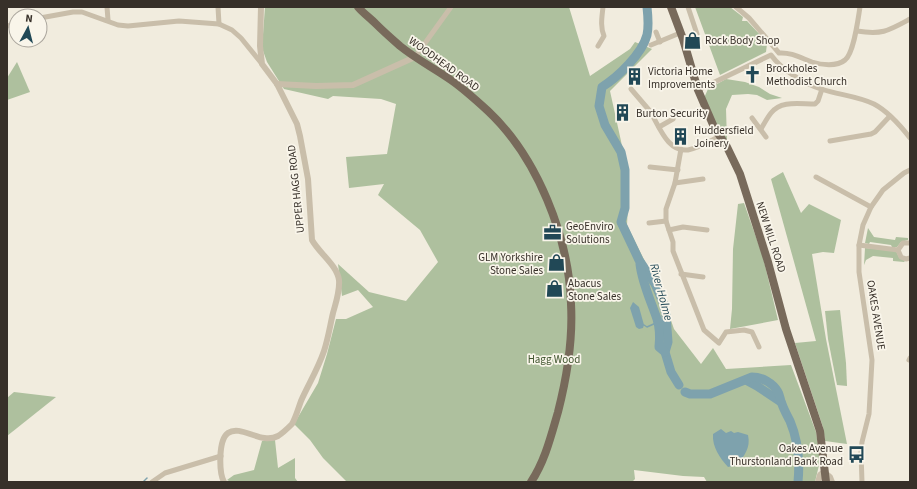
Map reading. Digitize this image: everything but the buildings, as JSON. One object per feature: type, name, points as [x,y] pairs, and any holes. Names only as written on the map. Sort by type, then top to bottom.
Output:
[{"type":"main road","name":"WOODHEAD ROAD","points":[[358,7],[415,57],[452,80],[489,112],[514,142],[531,167],[544,191],[565,255],[571,304],[568,361],[564,389],[549,446],[531,482]]},
{"type":"main road","name":"NEW MILL ROAD","points":[[671,7],[698,90],[714,127],[727,147],[740,174],[768,262],[786,329],[820,431],[826,482]]},
{"type":"street","points":[[107,7],[108,20]]},
{"type":"street","points":[[218,7],[219,24]]},
{"type":"street","points":[[262,7],[260,46],[262,64]]},
{"type":"street","points":[[277,84],[316,86],[353,85],[415,57],[451,7]]},
{"type":"street","points":[[598,46],[606,36],[602,31],[601,24],[604,7]]},
{"type":"street","points":[[688,7],[697,34]]},
{"type":"street","points":[[736,7],[749,18],[779,53]]},
{"type":"street","points":[[698,90],[771,55],[779,53],[788,53],[828,65],[844,61],[847,58],[856,31],[860,7]]},
{"type":"street","points":[[48,16],[72,12],[82,12],[108,20],[118,25],[128,26],[179,21],[219,24],[232,30],[241,38],[262,64]]},
{"type":"street","points":[[856,31],[882,33],[910,19]]},
{"type":"street","points":[[656,32],[660,42]]},
{"type":"street","points":[[651,45],[680,33]]},
{"type":"street","points":[[771,55],[789,72],[808,84],[864,100],[876,105],[901,126],[910,138]]},
{"type":"street","name":"UPPER HAGG ROAD","points":[[221,456],[221,445],[223,438],[233,431],[265,439],[280,435],[291,425],[295,419],[324,351],[339,291],[338,280],[333,267],[316,248],[312,240],[308,179],[302,141],[297,124],[277,84],[262,64]]},
{"type":"street","points":[[631,88],[649,110],[667,141],[681,149],[694,148],[720,136]]},
{"type":"street","points":[[760,129],[771,112],[778,106],[785,104],[815,104],[818,101],[822,89]]},
{"type":"street","points":[[830,141],[871,134],[875,132],[890,116]]},
{"type":"street","points":[[752,118],[766,137]]},
{"type":"street","points":[[659,127],[673,119]]},
{"type":"street","points":[[681,149],[675,183],[666,209],[666,221],[673,242],[673,252],[681,274],[704,330],[718,343],[726,332],[744,330],[752,332],[759,347]]},
{"type":"street","points":[[650,167],[678,170]]},
{"type":"street","name":"OAKES AVENUE","points":[[862,482],[861,454],[862,442],[869,414],[872,360],[859,272],[859,245],[863,226],[871,207],[883,190],[910,170]]},
{"type":"street","points":[[816,177],[871,207]]},
{"type":"street","points":[[675,183],[703,178]]},
{"type":"street","points":[[649,223],[666,221]]},
{"type":"street","points":[[669,230],[684,227],[707,230]]},
{"type":"street","points":[[898,250],[903,243],[910,243]]},
{"type":"street","points":[[859,245],[898,250]]},
{"type":"street","points":[[898,250],[901,257],[906,259],[910,258]]},
{"type":"street","points":[[681,274],[703,277]]},
{"type":"street","points":[[152,482],[165,473],[221,456],[222,477],[224,482]]},
{"type":"street","points":[[818,482],[820,475],[824,472],[830,477],[832,482]]},
{"type":"green space","name":"Hagg Wood","points":[[265,7],[569,7],[590,76],[630,49],[635,42],[652,49],[610,91],[629,186],[627,225],[664,300],[674,329],[701,364],[713,348],[726,369],[791,365],[816,432],[820,461],[815,482],[707,482],[704,477],[634,470],[635,479],[632,482],[347,482],[323,458],[310,440],[294,424],[318,383],[336,319],[346,319],[373,307],[358,290],[342,296],[338,264],[369,292],[406,301],[438,262],[420,230],[378,195],[384,184],[349,188],[346,157],[387,154],[396,104],[381,99],[333,96],[328,99],[284,89],[267,62],[262,48]]},
{"type":"green space","points":[[695,7],[730,7],[743,17],[742,21],[747,21],[765,40],[767,44],[766,52],[720,75]]},
{"type":"green space","points":[[17,62],[30,92],[7,100],[7,78]]},
{"type":"green space","points":[[726,79],[745,82],[782,98],[767,100],[757,95],[732,95],[726,109],[727,140],[720,133],[704,98],[708,89]]},
{"type":"green space","points":[[783,172],[801,213],[809,204],[841,220],[834,253],[823,252],[812,254],[826,339],[847,444],[825,441],[823,427],[795,343],[816,341],[771,179]]},
{"type":"green space","points":[[744,203],[763,257],[778,320],[730,329],[732,309],[733,249],[738,204]]},
{"type":"green space","points":[[868,228],[874,237],[895,240],[896,237],[908,238],[908,240],[901,242],[897,247],[870,242],[869,244],[865,243]]},
{"type":"green space","points":[[865,248],[896,251],[899,257],[905,261],[893,261],[893,258],[873,256],[866,260],[864,265]]},
{"type":"green space","points":[[840,310],[847,386],[837,385],[828,339],[825,311]]},
{"type":"green space","points":[[14,392],[56,397],[7,436],[7,398]]},
{"type":"green space","points":[[275,440],[278,468],[295,458],[295,478],[298,482],[231,482],[227,480],[234,475],[254,470],[262,441]]},
{"type":"water","points":[[633,302],[639,307],[644,325],[643,328],[639,329],[636,327],[630,308]]},
{"type":"water","points":[[721,429],[726,433],[731,431],[734,433],[738,432],[748,435],[748,448],[737,465],[728,467],[719,456],[715,448],[713,434]]},
{"type":"waterway","name":"River Holme","points":[[647,7],[648,28],[644,42],[640,50],[629,64],[602,87],[599,106],[605,125],[621,152],[625,170],[625,208],[621,222],[639,260],[655,284],[663,302],[666,315],[668,342],[665,352],[671,372],[679,385]]},
{"type":"waterway","name":"River Holme","points":[[640,264],[645,285],[658,322],[660,333],[659,347],[665,352]]},
{"type":"waterway","points":[[644,325],[647,327],[658,322]]},
{"type":"waterway","name":"River Holme","points":[[685,392],[690,394],[710,394],[752,377],[760,378],[770,383],[779,393],[797,443],[799,466],[798,482]]},
{"type":"waterway","name":"River Holme","points":[[746,380],[781,402]]},
{"type":"waterway","points":[[143,482],[147,478]]},
{"type":"place","name":"Rock Body Shop","points":[[692,40]]},
{"type":"place","name":"Brockholes Methodist Church","points":[[753,74]]},
{"type":"place","name":"Victoria Home Improvements","points":[[635,77]]},
{"type":"place","name":"Burton Security","points":[[623,113]]},
{"type":"place","name":"Huddersfield Joinery","points":[[681,136]]},
{"type":"place","name":"GeoEnviro Solutions","points":[[553,232]]},
{"type":"place","name":"GLM Yorkshire Stone Sales","points":[[556,263]]},
{"type":"place","name":"Abacus Stone Sales","points":[[555,289]]},
{"type":"place","name":"Oakes Avenue Thurstonland Bank Road","points":[[856,454]]}]
